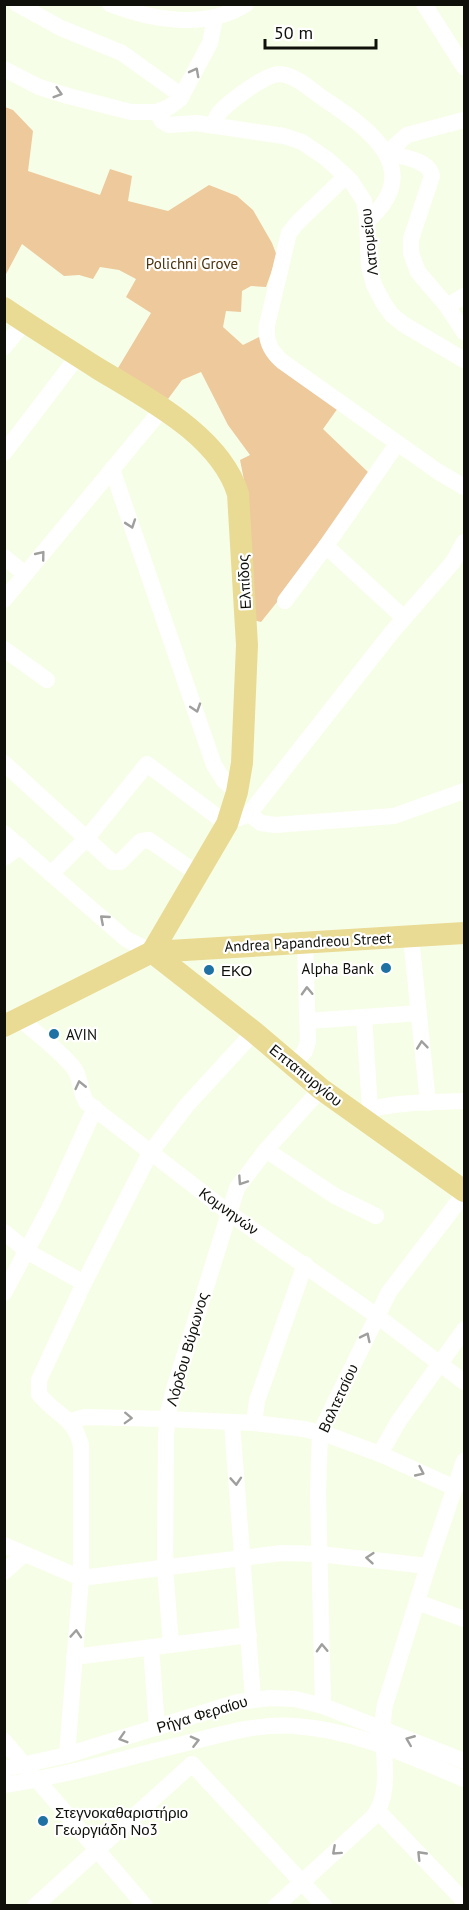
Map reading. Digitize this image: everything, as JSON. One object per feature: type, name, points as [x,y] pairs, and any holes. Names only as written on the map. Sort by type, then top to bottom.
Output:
[{"type":"main road","name":"Ελπίδος","points":[[4,308],[163,408],[190,429],[219,458],[232,477],[239,496],[247,645],[242,763],[235,819],[198,874],[152,952]]},
{"type":"main road","name":"Andrea Papandreou Street","points":[[152,952],[465,933]]},
{"type":"main road","points":[[12,1022],[152,952]]},
{"type":"main road","name":"Επταπυργίου","points":[[152,952],[254,1032],[321,1089],[365,1113],[465,1193]]},
{"type":"street","points":[[17,4],[61,28],[122,53],[179,99],[195,123]]},
{"type":"street","points":[[110,4],[152,18],[215,18],[246,4]]},
{"type":"street","points":[[424,4],[465,67]]},
{"type":"street","points":[[157,112],[179,99],[210,43],[215,18]]},
{"type":"street","name":"Λατομείου","points":[[4,69],[39,87],[68,96],[131,112],[157,112],[162,121],[169,125],[195,123],[274,133],[294,139],[318,152],[346,176],[358,189],[364,201],[368,221],[369,266],[374,285],[384,304],[404,324],[465,360]]},
{"type":"street","points":[[213,126],[219,114],[257,83],[268,77],[280,74],[296,81],[369,130],[387,153],[393,175],[392,187],[383,206],[368,221]]},
{"type":"street","points":[[387,153],[407,135],[465,120]]},
{"type":"street","points":[[387,153],[426,165],[432,172],[410,248],[418,272],[447,306],[465,332]]},
{"type":"street","points":[[346,176],[299,220],[289,233],[266,336],[271,349],[283,362],[397,444],[465,487]]},
{"type":"street","points":[[447,306],[465,296]]},
{"type":"street","points":[[4,347],[25,322]]},
{"type":"street","points":[[4,453],[78,356]]},
{"type":"street","points":[[4,600],[163,408]]},
{"type":"street","points":[[285,601],[397,444]]},
{"type":"street","points":[[112,469],[214,765],[224,781],[237,792]]},
{"type":"street","points":[[235,819],[404,618],[460,561],[465,542]]},
{"type":"street","points":[[326,546],[404,618]]},
{"type":"street","points":[[4,557],[25,574]]},
{"type":"street","points":[[4,649],[47,680]]},
{"type":"street","points":[[4,763],[108,860],[116,863],[124,859],[141,841],[149,840],[198,874]]},
{"type":"street","points":[[51,874],[87,838],[147,764],[235,819],[274,825],[384,817],[465,792]]},
{"type":"street","points":[[4,833],[126,939],[152,952]]},
{"type":"street","points":[[4,858],[20,846]]},
{"type":"street","points":[[411,937],[428,1103]]},
{"type":"street","points":[[293,1065],[306,1048],[308,1021],[305,944]]},
{"type":"street","points":[[308,1021],[419,1013]]},
{"type":"street","points":[[364,1017],[365,1113],[384,1106],[465,1101]]},
{"type":"street","name":"Κομνηνών","points":[[12,1022],[73,1067],[80,1081],[83,1097],[150,1153],[465,1382]]},
{"type":"street","points":[[67,1755],[81,1578],[81,1446],[70,1421],[39,1394],[39,1380],[84,1283],[150,1153],[186,1105],[254,1032]]},
{"type":"street","name":"Λόρδου Βύρωνος","points":[[171,1645],[165,1567],[167,1419],[177,1379],[239,1184],[321,1089]]},
{"type":"street","points":[[4,1293],[28,1252],[94,1108]]},
{"type":"street","points":[[266,1150],[335,1196],[376,1216]]},
{"type":"street","name":"Βαλτετσίου","points":[[323,1706],[318,1472],[320,1433],[389,1292],[465,1193]]},
{"type":"street","points":[[4,1232],[28,1252],[84,1283]]},
{"type":"street","points":[[254,1423],[257,1401],[305,1264]]},
{"type":"street","points":[[380,1454],[398,1422],[465,1330]]},
{"type":"street","points":[[70,1421],[85,1417],[254,1423],[320,1433],[380,1454],[454,1488]]},
{"type":"street","points":[[232,1423],[253,1698]]},
{"type":"street","points":[[276,1905],[378,1811],[383,1791],[385,1705],[428,1566],[465,1461]]},
{"type":"street","points":[[4,1545],[81,1578],[282,1553],[319,1554],[428,1566]]},
{"type":"street","points":[[4,1572],[24,1554]]},
{"type":"street","points":[[417,1602],[465,1619]]},
{"type":"street","points":[[75,1657],[249,1635]]},
{"type":"street","points":[[151,1647],[158,1728]]},
{"type":"street","name":"Ρήγα Φεραίου","points":[[4,1768],[24,1766],[67,1755],[253,1698],[282,1698],[323,1706],[465,1779]]},
{"type":"street","name":"Ρήγα Φεραίου","points":[[4,1785],[230,1732],[268,1726],[294,1726],[383,1737],[465,1761]]},
{"type":"street","points":[[4,1742],[145,1905]]},
{"type":"street","points":[[35,1905],[192,1764],[324,1905]]},
{"type":"street","points":[[378,1811],[463,1898],[446,1905]]},
{"type":"green space","name":"Polichni Grove","points":[[5,107],[13,110],[33,131],[28,171],[100,195],[110,169],[132,176],[128,201],[168,211],[209,185],[237,196],[253,210],[272,243],[277,256],[266,287],[251,286],[242,291],[241,312],[226,311],[223,327],[243,345],[261,336],[338,408],[323,429],[369,473],[314,556],[261,622],[253,620],[246,490],[240,460],[250,455],[228,425],[201,372],[182,380],[168,399],[118,368],[151,313],[126,297],[136,279],[119,270],[100,267],[93,279],[79,275],[64,276],[22,244],[5,276]]},
{"type":"place","name":"Alpha Bank","points":[[386,968]]},
{"type":"place","name":"ΕΚΟ","points":[[209,970]]},
{"type":"place","name":"AVIN","points":[[54,1034]]},
{"type":"place","name":"Στεγνοκαθαριστήριο Γεωργιάδη Νο3","points":[[43,1821]]}]
